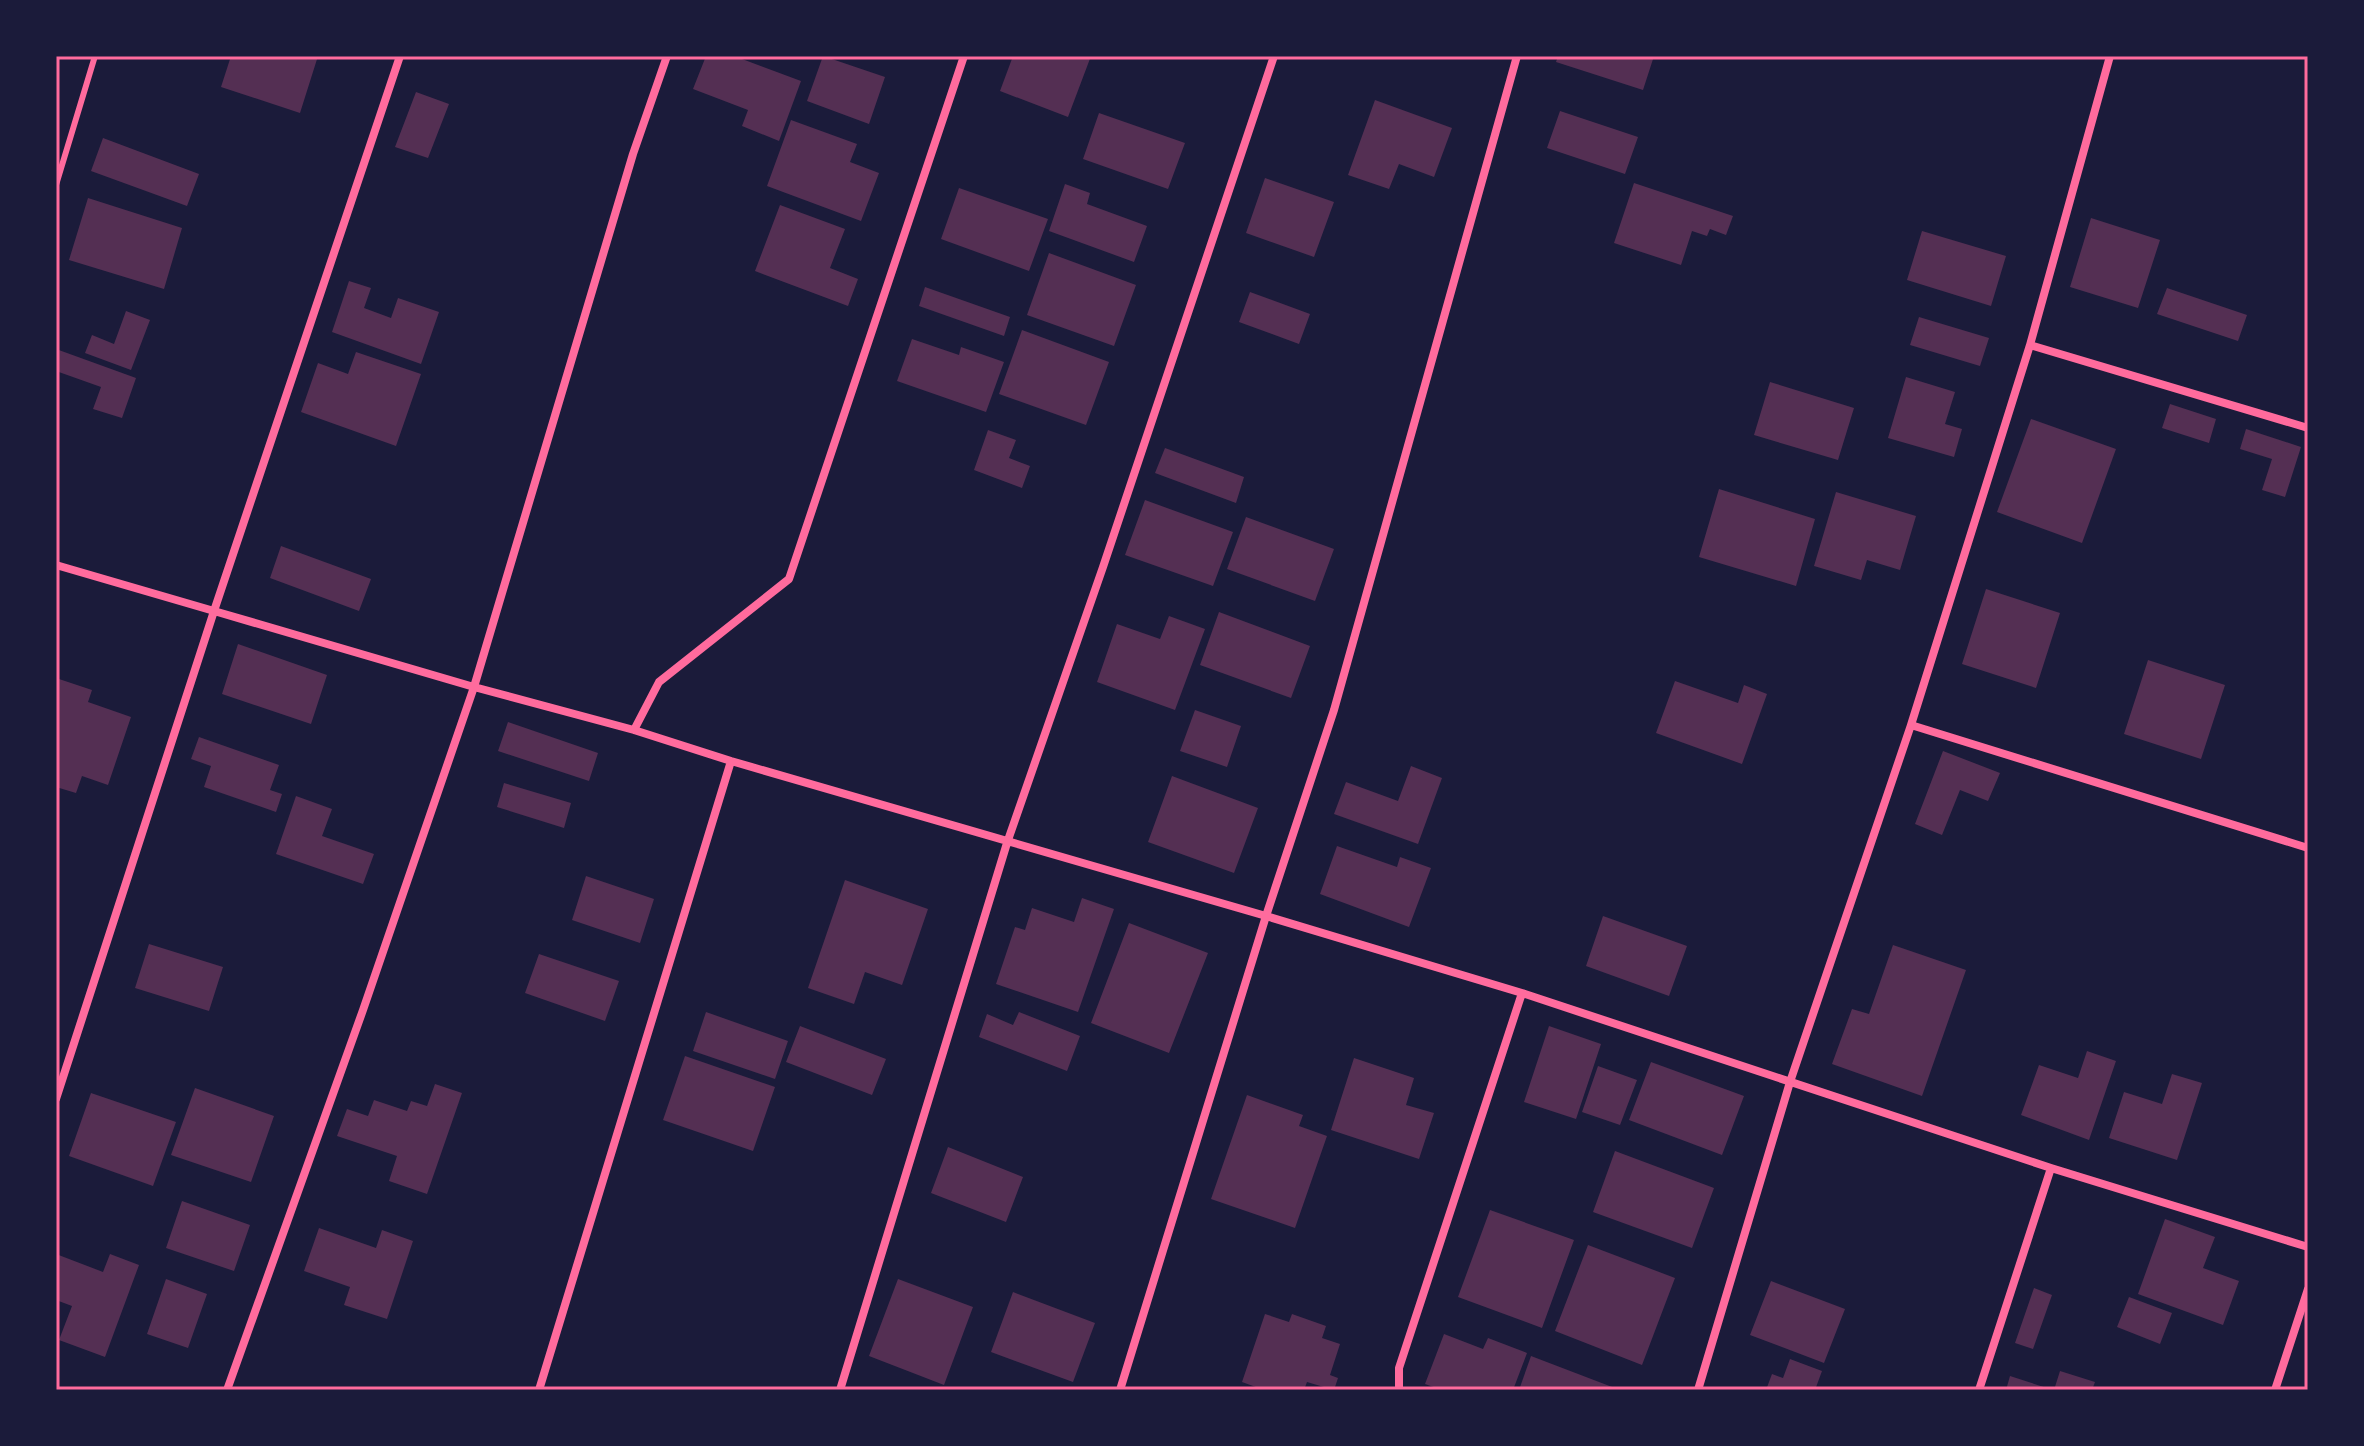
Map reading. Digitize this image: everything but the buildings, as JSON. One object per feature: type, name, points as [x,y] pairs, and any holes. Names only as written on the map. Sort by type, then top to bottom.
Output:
[{"type":"street","points":[[56,1099],[214,611],[400,56]]},
{"type":"street","points":[[227,1390],[474,687],[633,154],[667,56]]},
{"type":"street","points":[[634,730],[659,682],[789,579],[964,56]]},
{"type":"street","points":[[840,1390],[1007,843],[1274,56]]},
{"type":"street","points":[[1120,1390],[1266,916],[1334,710],[1517,56]]},
{"type":"street","points":[[1698,1390],[1790,1082],[1911,725],[2030,345],[2110,56]]},
{"type":"street","points":[[2030,345],[2308,428]]},
{"type":"street","points":[[56,565],[474,687],[634,730],[1007,843],[1522,993],[2051,1168],[2308,1247]]},
{"type":"street","points":[[1911,725],[2308,848]]},
{"type":"street","points":[[539,1390],[731,761]]},
{"type":"street","points":[[1399,1390],[1399,1368],[1522,993]]},
{"type":"street","points":[[1979,1390],[2051,1168]]},
{"type":"street","points":[[2275,1390],[2308,1289]]},
{"type":"lane","points":[[56,185],[95,56]]}]
